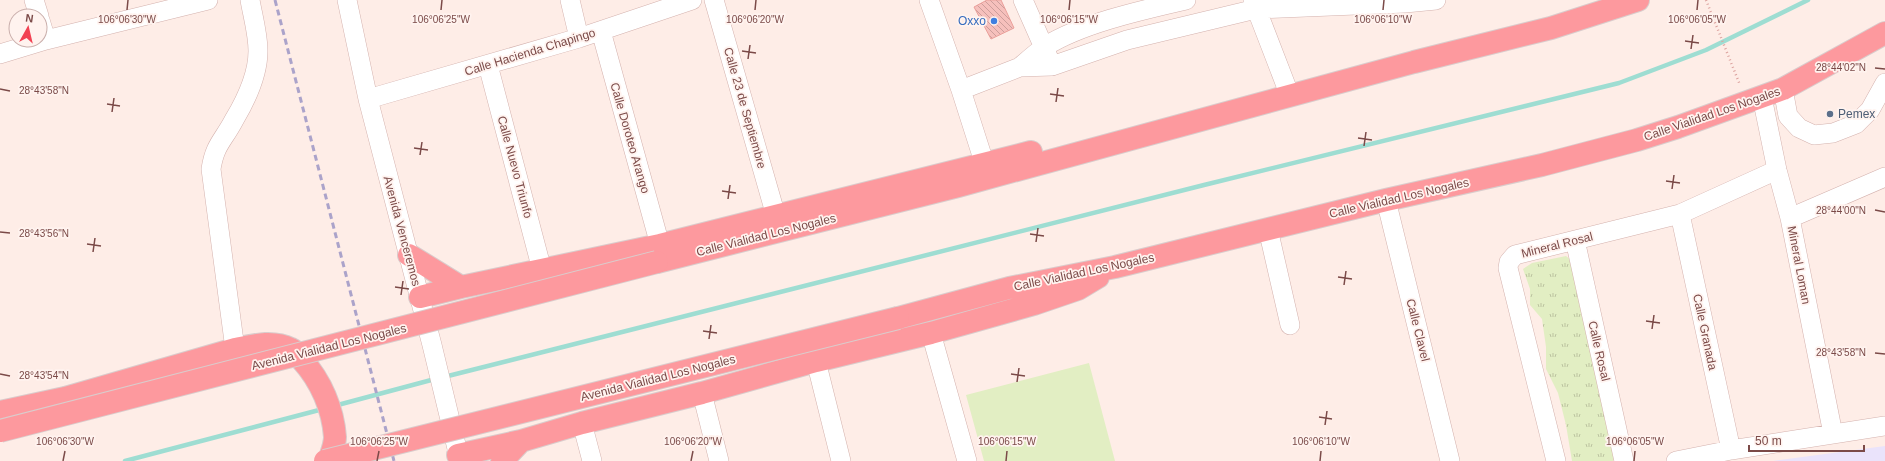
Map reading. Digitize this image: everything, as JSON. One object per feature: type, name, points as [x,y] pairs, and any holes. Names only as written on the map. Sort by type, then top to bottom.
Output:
[{"type":"highway","name":"Calle Vialidad Los Nogales","points":[[659,253],[958,186],[1290,96],[1595,7],[1638,0]]},
{"type":"highway","name":"Calle Vialidad Los Nogales","points":[[898,318],[1009,288],[1115,266],[1268,230],[1386,200],[1542,165],[1637,140],[1678,127],[1753,94],[1783,90],[1885,33]]},
{"type":"highway","points":[[420,296],[542,270],[659,253],[776,216],[984,162],[1033,151],[1133,138]]},
{"type":"highway","name":"Avenida Vialidad Los Nogales","points":[[0,431],[659,253]]},
{"type":"highway","points":[[408,255],[461,287]]},
{"type":"highway","points":[[459,458],[582,423],[702,393],[816,361],[932,333],[1055,298],[1078,288],[1115,266]]},
{"type":"highway","name":"Avenida Vialidad Los Nogales","points":[[325,461],[898,318]]},
{"type":"highway","points":[[0,412],[65,398],[235,349],[261,343],[278,344],[293,350],[311,369],[322,388],[332,418],[335,439],[329,461]]},
{"type":"highway","points":[[502,461],[521,441]]},
{"type":"street","points":[[48,39],[143,7],[208,0]]},
{"type":"street","points":[[235,349],[211,169],[214,152],[243,106],[254,72],[258,53],[250,0]]},
{"type":"street","name":"Avenida Venceremos","points":[[347,0],[368,99],[420,296],[459,458]]},
{"type":"street","points":[[570,0],[579,38]]},
{"type":"street","name":"Calle Hacienda Chapingo","points":[[368,99],[579,38],[692,0]]},
{"type":"street","name":"Calle 23 de Septiembre","points":[[714,0],[776,216]]},
{"type":"street","points":[[929,0],[962,90],[984,162]]},
{"type":"street","points":[[1023,0],[1052,66]]},
{"type":"street","points":[[962,90],[1020,67],[1044,47],[1084,28],[1140,5],[1186,0]]},
{"type":"street","points":[[1020,67],[1052,66],[1127,40],[1254,5],[1405,3],[1436,0]]},
{"type":"street","points":[[1254,5],[1290,96]]},
{"type":"street","name":"Calle Doroteo Arango","points":[[601,31],[659,253]]},
{"type":"street","points":[[0,54],[20,48]]},
{"type":"street","name":"Calle Nuevo Triunfo","points":[[488,65],[542,270]]},
{"type":"street","points":[[1783,90],[1788,116],[1798,128],[1814,135],[1833,133],[1856,124],[1870,110],[1885,84]]},
{"type":"street","name":"Mineral Loman","points":[[1753,94],[1777,170],[1790,218],[1833,434]]},
{"type":"street","name":"Mineral Rosal","points":[[1556,461],[1508,268],[1509,262],[1515,255],[1680,214],[1777,170]]},
{"type":"street","points":[[1790,218],[1885,177]]},
{"type":"street","name":"Calle Clavel","points":[[1386,200],[1450,461]]},
{"type":"street","name":"Calle Granada","points":[[1680,214],[1731,450]]},
{"type":"street","points":[[1268,230],[1290,326]]},
{"type":"street","name":"Calle Rosal","points":[[1575,240],[1624,461]]},
{"type":"street","points":[[932,333],[967,461]]},
{"type":"street","points":[[816,361],[841,461]]},
{"type":"street","points":[[702,393],[719,461]]},
{"type":"street","points":[[582,423],[592,461]]},
{"type":"street","points":[[1685,460],[1731,450],[1885,426]]},
{"type":"path","points":[[1706,0],[1753,94]]},
{"type":"shaded area","points":[[1885,446],[1885,461],[1773,461]]},
{"type":"green space","points":[[1566,256],[1572,261],[1615,457],[1613,461],[1572,461],[1566,425],[1558,393],[1546,369],[1546,347],[1542,319],[1530,305],[1530,289],[1523,269],[1532,263]]},
{"type":"green space","points":[[1089,363],[1115,461],[984,461],[966,395]]},
{"type":"building","points":[[987,0],[1001,0],[1014,28],[991,39],[974,7]]},
{"type":"waterway","points":[[444,377],[1204,185],[1619,83],[1706,50],[1808,0]]},
{"type":"waterway","points":[[334,406],[435,379]]},
{"type":"waterway","points":[[125,461],[323,409]]},
{"type":"railway","points":[[275,0],[394,461]]},
{"type":"place","name":"Oxxo","points":[[994,21]]},
{"type":"place","name":"Pemex","points":[[1830,114]]}]
